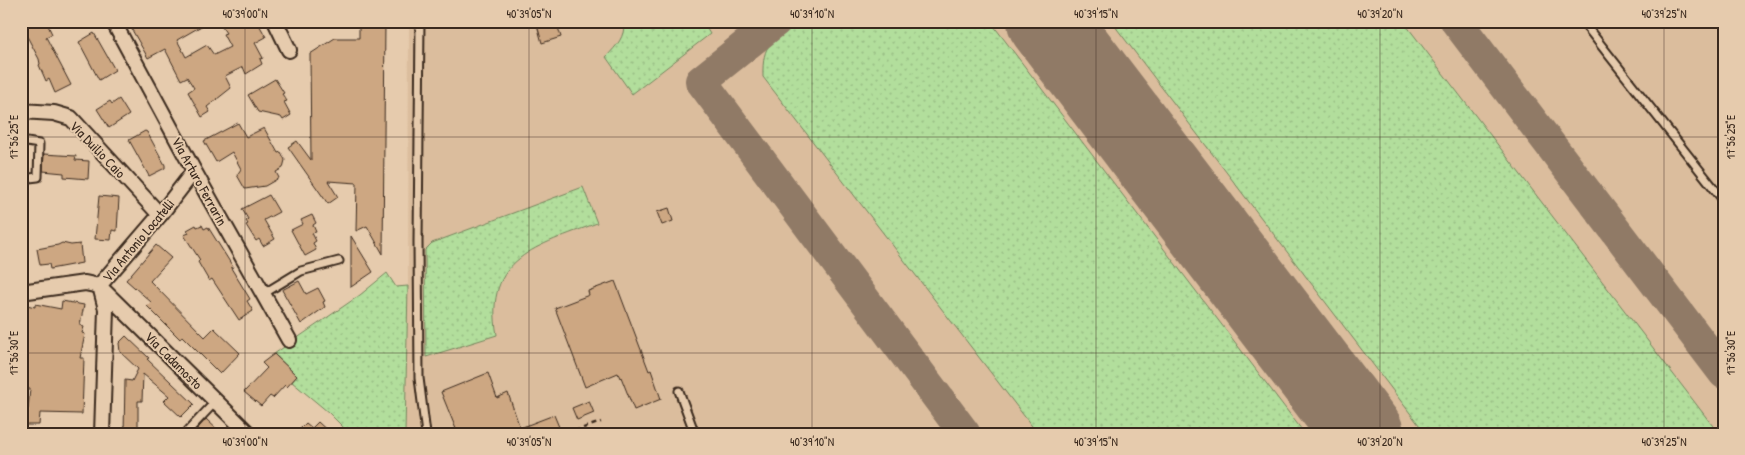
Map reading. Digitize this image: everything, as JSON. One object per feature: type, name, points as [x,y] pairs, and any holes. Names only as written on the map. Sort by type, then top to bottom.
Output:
[{"type":"street","name":"Via Arturo Ferrarin","points":[[114,21],[194,171],[289,340]]},
{"type":"street","points":[[275,21],[289,50]]},
{"type":"street","name":"Via Duilio Caio","points":[[21,111],[54,113],[71,118],[160,215]]},
{"type":"street","name":"Via Antonio Locatelli","points":[[102,434],[106,308],[99,286],[160,215],[194,171]]},
{"type":"street","points":[[21,292],[85,283],[99,286]]},
{"type":"street","name":"Via Cadamosto","points":[[99,286],[249,434]]},
{"type":"lane","points":[[420,21],[419,378],[426,434]]},
{"type":"lane","points":[[1582,21],[1724,202]]},
{"type":"lane","points":[[21,141],[38,144],[38,177],[21,179]]},
{"type":"lane","points":[[263,294],[301,271],[339,261]]},
{"type":"lane","points":[[679,391],[695,434]]},
{"type":"lane","points":[[185,434],[216,401]]},
{"type":"path","points":[[566,434],[601,422]]},
{"type":"shaded area","points":[[409,21],[1724,21],[1724,434],[405,434],[408,286]]},
{"type":"green space","points":[[624,21],[702,21],[710,34],[632,94],[606,57],[622,37]]},
{"type":"green space","points":[[797,21],[990,21],[1305,434],[1038,434],[763,77],[764,56],[770,43]]},
{"type":"green space","points":[[1111,21],[1403,21],[1719,434],[1426,434]]},
{"type":"green space","points":[[583,187],[597,223],[536,248],[520,258],[507,271],[498,288],[495,309],[497,335],[426,357],[425,250],[432,243]]},
{"type":"green space","points":[[387,273],[396,287],[408,286],[405,434],[350,434],[328,412],[292,382],[297,376],[274,354],[360,295]]},
{"type":"building","points":[[21,21],[46,21],[52,34],[46,37],[71,85],[55,93],[49,79],[46,81],[39,65],[39,59],[21,25]]},
{"type":"building","points":[[127,21],[210,21],[177,40],[186,57],[207,45],[214,55],[230,47],[223,34],[226,33],[222,27],[232,21],[257,21],[266,37],[255,43],[263,58],[260,59],[262,64],[246,74],[243,67],[225,76],[231,88],[207,107],[210,112],[202,117],[188,92],[194,88],[187,77],[181,80],[165,49],[148,58]]},
{"type":"building","points":[[364,21],[385,21],[383,254],[367,226],[356,231],[357,183],[328,181],[338,197],[328,204],[288,147],[297,141],[311,160],[310,54],[335,38],[359,38],[359,25]]},
{"type":"building","points":[[536,21],[556,21],[561,37],[542,43]]},
{"type":"building","points":[[94,33],[115,70],[99,80],[79,42]]},
{"type":"building","points":[[275,79],[284,93],[282,94],[287,101],[284,102],[291,115],[283,120],[281,117],[258,112],[248,95]]},
{"type":"building","points":[[119,99],[129,115],[109,128],[97,109],[110,101],[112,104]]},
{"type":"building","points":[[238,123],[246,137],[264,128],[278,153],[281,152],[285,160],[283,168],[276,172],[279,178],[265,186],[245,189],[237,175],[241,169],[232,152],[216,162],[204,141]]},
{"type":"building","points":[[145,131],[165,165],[165,168],[149,176],[129,140]]},
{"type":"building","points":[[44,154],[76,156],[75,160],[89,161],[88,179],[64,177],[64,173],[43,171]]},
{"type":"building","points":[[269,195],[279,212],[264,220],[275,239],[263,246],[259,239],[256,241],[246,225],[248,224],[246,221],[248,219],[242,209]]},
{"type":"building","points":[[99,196],[119,198],[117,231],[112,230],[111,240],[95,239]]},
{"type":"building","points":[[669,208],[673,221],[662,225],[657,212]]},
{"type":"building","points":[[312,215],[316,223],[313,225],[316,232],[312,233],[316,241],[313,243],[316,250],[305,256],[291,230],[303,224],[301,220]]},
{"type":"building","points":[[196,225],[197,227],[202,225],[204,229],[208,227],[250,299],[247,301],[253,311],[239,320],[212,279],[209,281],[198,262],[200,260],[184,235],[189,233],[187,230]]},
{"type":"building","points":[[351,236],[373,272],[351,287]]},
{"type":"building","points":[[62,243],[80,244],[82,263],[50,269],[49,264],[40,265],[37,249]]},
{"type":"building","points":[[156,245],[171,258],[150,281],[205,337],[214,328],[240,353],[220,374],[182,336],[180,339],[147,306],[151,302],[126,280]]},
{"type":"building","points":[[299,281],[306,294],[318,288],[325,301],[323,302],[325,307],[301,324],[282,290]]},
{"type":"building","points":[[615,281],[661,399],[634,410],[618,373],[585,387],[555,308],[589,295],[588,291]]},
{"type":"building","points":[[62,301],[84,305],[80,325],[84,327],[82,333],[85,334],[80,358],[84,358],[82,414],[40,413],[39,425],[21,425],[21,408],[28,409],[30,389],[21,388],[21,316],[25,317],[27,305],[35,307],[35,304],[61,309]]},
{"type":"building","points":[[126,336],[194,404],[181,417],[164,401],[169,396],[143,374],[142,401],[138,401],[138,434],[124,434],[125,380],[132,381],[138,369],[120,352],[119,343]]},
{"type":"building","points":[[274,354],[297,376],[287,387],[285,385],[273,398],[270,396],[261,406],[244,392],[267,368],[262,363]]},
{"type":"building","points":[[488,373],[497,398],[508,393],[520,428],[554,415],[559,427],[541,434],[458,434],[441,392]]},
{"type":"building","points":[[589,401],[594,413],[577,420],[572,408]]},
{"type":"building","points":[[206,419],[222,434],[193,434]]},
{"type":"building","points":[[318,422],[331,434],[295,434],[306,423],[312,428]]},
{"type":"taxiway","points":[[776,21],[701,81],[965,434]]},
{"type":"taxiway","points":[[1456,21],[1724,373]]},
{"type":"runway","points":[[1048,21],[1363,434]]}]
